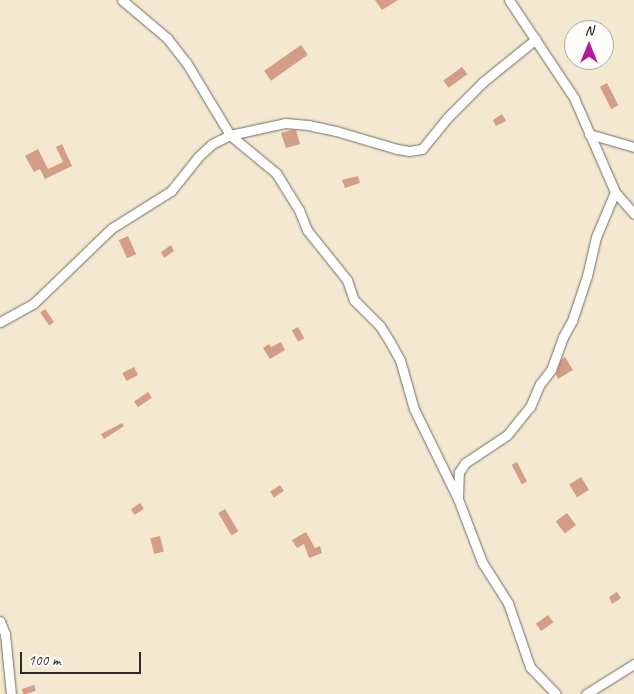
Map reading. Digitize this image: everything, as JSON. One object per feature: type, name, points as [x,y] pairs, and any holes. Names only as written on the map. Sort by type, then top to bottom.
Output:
[{"type":"street","points":[[122,0],[167,38],[186,62],[230,135],[276,173],[298,210],[307,230],[347,280],[354,300],[380,326],[400,360],[414,409],[458,499],[482,562],[508,603],[530,666],[556,694]]},
{"type":"street","points":[[509,0],[574,98],[615,192],[634,214]]},
{"type":"street","points":[[0,322],[34,303],[112,228],[171,191],[198,157],[212,144],[230,135],[286,123],[308,125],[397,150],[422,149],[447,118],[483,82],[536,39]]},
{"type":"street","points":[[589,134],[634,147]]},
{"type":"street","points":[[458,499],[459,472],[465,463],[507,435],[530,407],[540,384],[551,370],[563,337],[572,321],[587,276],[596,237],[615,192]]},
{"type":"street","points":[[0,620],[5,634],[11,694]]},
{"type":"street","points":[[586,694],[634,664]]},
{"type":"building","points":[[375,0],[398,0],[382,10]]},
{"type":"building","points":[[301,45],[308,55],[271,81],[264,71]]},
{"type":"building","points":[[462,67],[467,74],[449,88],[443,81]]},
{"type":"building","points":[[607,83],[618,105],[611,109],[600,87]]},
{"type":"building","points":[[502,114],[506,121],[496,126],[493,120]]},
{"type":"building","points":[[296,130],[300,144],[286,148],[281,133]]},
{"type":"building","points":[[62,144],[72,166],[45,179],[40,169],[34,172],[25,156],[38,149],[48,169],[63,162],[56,147]]},
{"type":"building","points":[[358,176],[360,183],[345,188],[342,180]]},
{"type":"building","points":[[128,236],[136,254],[127,258],[119,240]]},
{"type":"building","points":[[171,245],[174,251],[164,258],[161,252]]},
{"type":"building","points":[[45,309],[54,322],[49,326],[40,312]]},
{"type":"building","points":[[298,327],[304,338],[298,342],[292,330]]},
{"type":"building","points":[[281,342],[285,350],[270,359],[263,348],[269,344],[271,347]]},
{"type":"building","points":[[565,357],[573,370],[558,379],[556,374],[561,360]]},
{"type":"building","points":[[134,367],[138,375],[127,381],[122,373]]},
{"type":"building","points":[[148,392],[152,398],[138,407],[134,402]]},
{"type":"building","points":[[122,423],[124,426],[104,439],[101,434]]},
{"type":"building","points":[[517,462],[527,482],[522,484],[512,465]]},
{"type":"building","points":[[581,477],[589,490],[577,497],[569,484]]},
{"type":"building","points":[[280,485],[284,491],[274,498],[270,492]]},
{"type":"building","points":[[140,503],[144,509],[135,515],[131,509]]},
{"type":"building","points":[[225,509],[238,531],[232,535],[218,513]]},
{"type":"building","points":[[567,513],[576,525],[565,533],[556,521]]},
{"type":"building","points":[[306,532],[315,548],[320,546],[322,553],[309,558],[304,544],[297,548],[292,540]]},
{"type":"building","points":[[160,536],[164,552],[154,554],[150,538]]},
{"type":"building","points":[[617,592],[621,598],[612,604],[609,597]]},
{"type":"building","points":[[548,615],[553,622],[541,631],[536,624]]},
{"type":"building","points":[[34,685],[36,691],[23,694],[22,689]]}]
